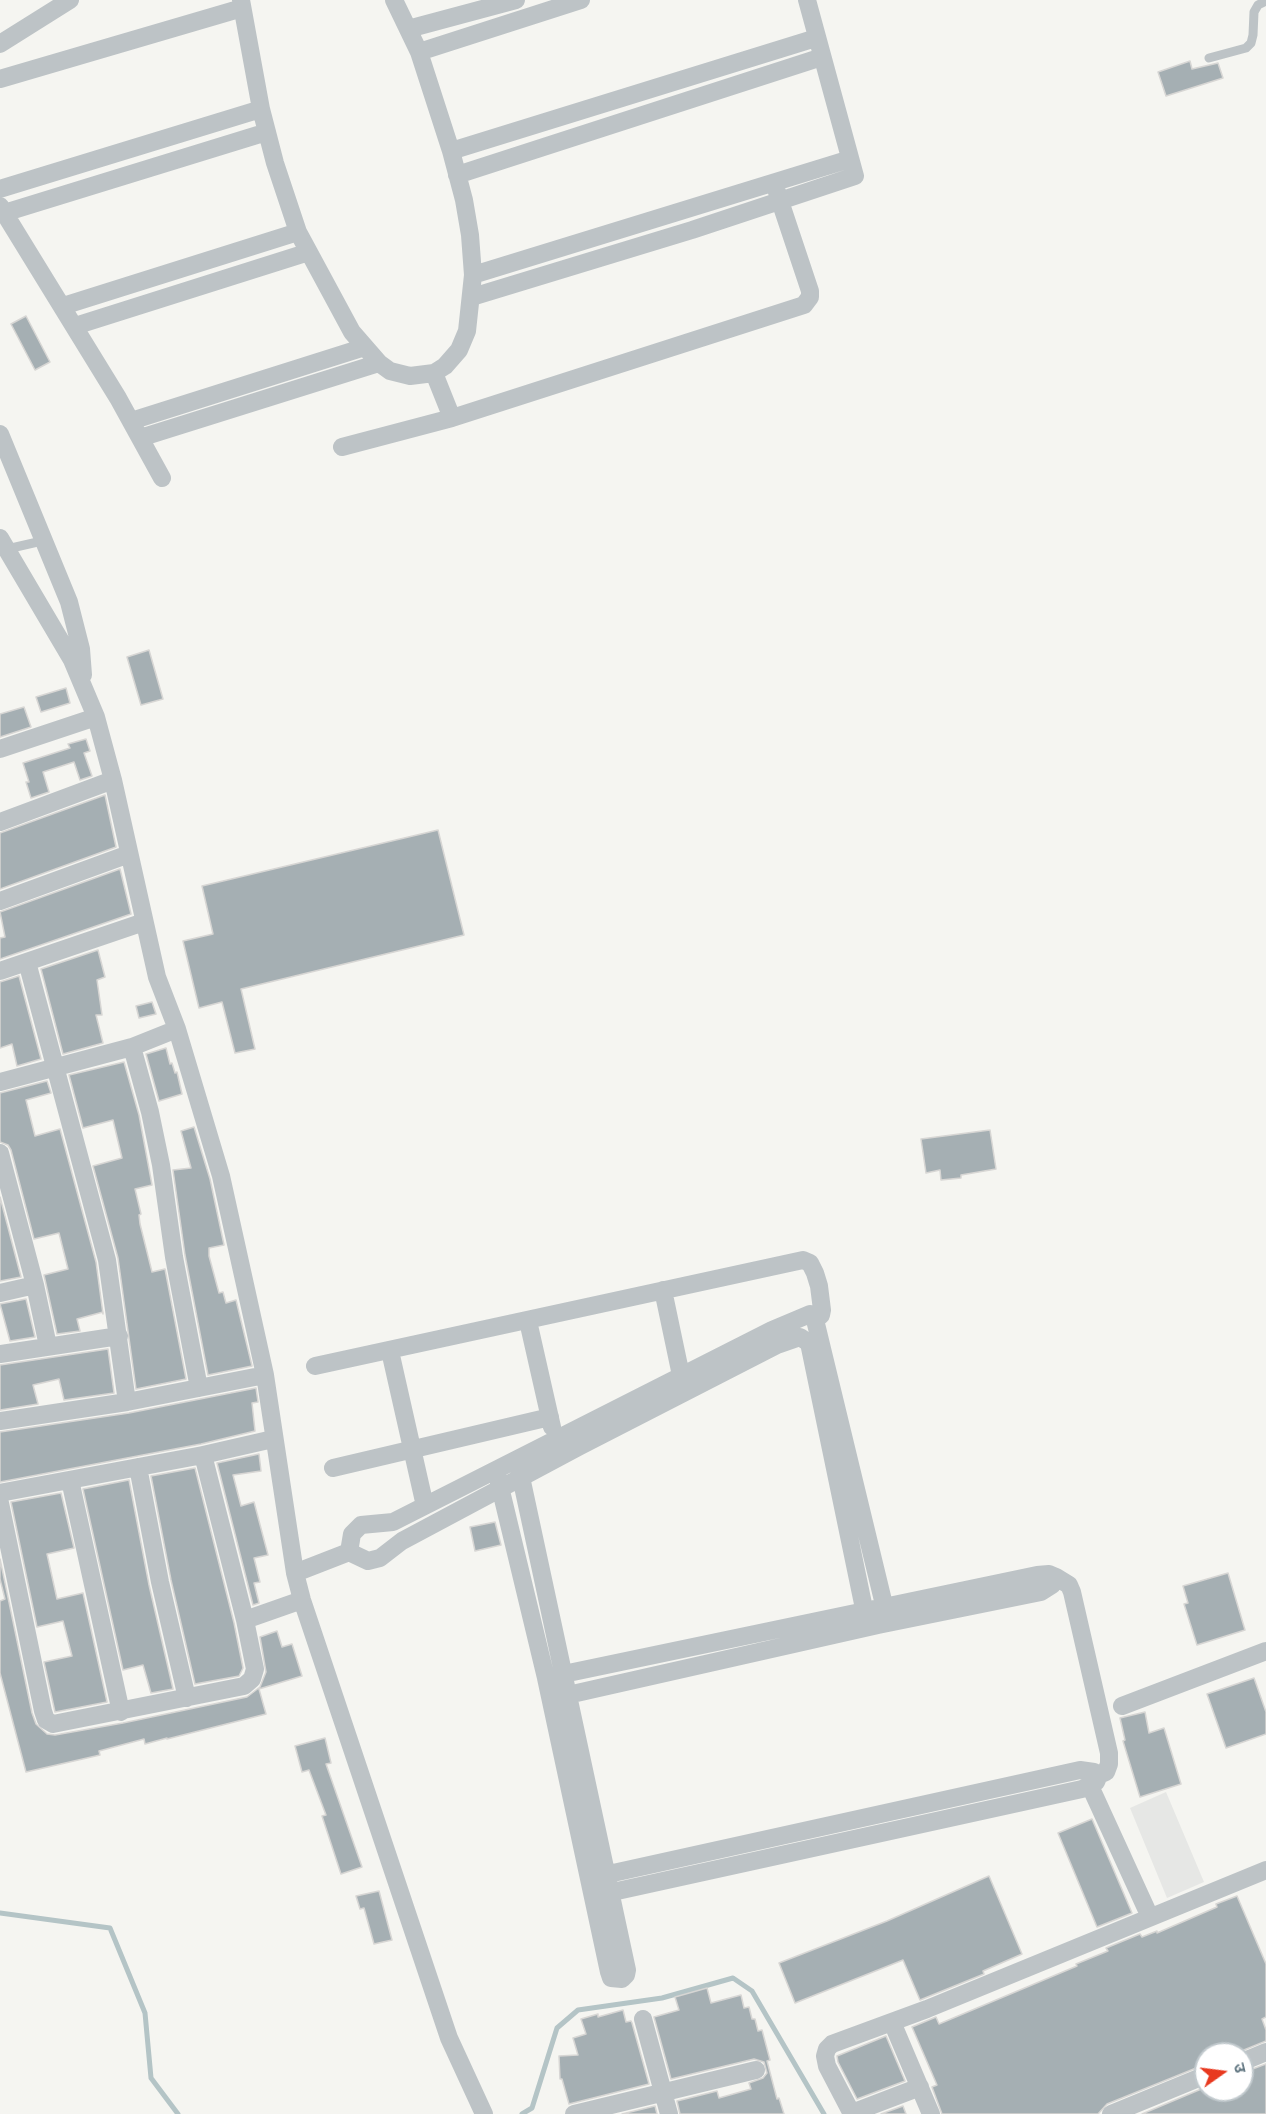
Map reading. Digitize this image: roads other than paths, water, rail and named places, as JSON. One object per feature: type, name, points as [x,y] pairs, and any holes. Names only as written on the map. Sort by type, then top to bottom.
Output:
[{"type":"street","points":[[0,44],[70,0]]},
{"type":"street","points":[[0,79],[242,4],[261,109],[275,163],[298,232],[352,332],[379,363],[390,371],[410,376],[434,373],[445,366],[459,350],[467,331],[473,275],[470,235],[464,200],[451,151],[419,52],[394,0]]},
{"type":"street","points":[[408,29],[516,0]]},
{"type":"street","points":[[419,52],[581,0]]},
{"type":"street","points":[[807,0],[853,168]]},
{"type":"street","points":[[451,151],[816,38]]},
{"type":"street","points":[[457,175],[822,57]]},
{"type":"street","points":[[0,189],[261,109]]},
{"type":"street","points":[[162,478],[75,326],[2,210],[267,132]]},
{"type":"street","points":[[473,275],[774,183],[853,168]]},
{"type":"street","points":[[472,297],[780,201],[853,168]]},
{"type":"street","points":[[342,447],[452,418],[804,305],[810,297],[810,291],[774,183]]},
{"type":"street","points":[[63,306],[298,232]]},
{"type":"street","points":[[75,326],[309,252]]},
{"type":"street","points":[[131,421],[365,347]]},
{"type":"street","points":[[140,438],[379,363]]},
{"type":"street","points":[[434,373],[452,418]]},
{"type":"street","points":[[0,434],[42,542],[69,602],[81,649],[84,685]]},
{"type":"street","points":[[3,543],[72,660],[96,717],[113,780],[157,977],[177,1029],[221,1176],[265,1375],[273,1439],[295,1572],[302,1599],[449,2038],[482,2110]]},
{"type":"street","points":[[0,749],[96,717]]},
{"type":"street","points":[[0,822],[113,780]]},
{"type":"street","points":[[0,901],[129,854]]},
{"type":"street","points":[[0,971],[144,922]]},
{"type":"street","points":[[27,962],[107,1260],[127,1402]]},
{"type":"street","points":[[0,1082],[132,1047],[177,1029]]},
{"type":"street","points":[[132,1047],[150,1112],[199,1388]]},
{"type":"street","points":[[0,1153],[35,1285],[48,1346]]},
{"type":"street","points":[[315,1366],[803,1260],[810,1263],[819,1286],[822,1310],[821,1315],[815,1320]]},
{"type":"street","points":[[0,1293],[35,1285]]},
{"type":"street","points":[[663,1290],[683,1384]]},
{"type":"street","points":[[295,1572],[350,1552],[368,1561],[380,1558],[402,1541],[501,1488],[519,1468],[683,1384],[798,1317],[810,1314],[814,1316],[887,1615]]},
{"type":"street","points":[[528,1321],[558,1448]]},
{"type":"street","points":[[0,1354],[119,1336]]},
{"type":"street","points":[[683,1384],[791,1339],[800,1337],[808,1343],[866,1619]]},
{"type":"street","points":[[390,1351],[425,1506]]},
{"type":"street","points":[[0,1421],[127,1402],[265,1375]]},
{"type":"street","points":[[333,1468],[550,1418]]},
{"type":"street","points":[[0,1493],[203,1455],[273,1439]]},
{"type":"street","points":[[0,1503],[46,1720],[53,1724],[63,1723],[244,1686],[252,1679],[255,1670],[203,1455]]},
{"type":"street","points":[[138,1467],[160,1582],[187,1698]]},
{"type":"street","points":[[350,1552],[352,1534],[361,1526],[393,1522],[496,1470],[519,1468]]},
{"type":"street","points":[[519,1468],[564,1674],[560,1697],[600,1885],[1080,1770],[1094,1772],[1094,1781],[1150,1917]]},
{"type":"street","points":[[496,1470],[546,1678],[560,1697]]},
{"type":"street","points":[[70,1480],[121,1712]]},
{"type":"street","points":[[546,1678],[887,1615],[1037,1575],[1049,1574],[1069,1585],[1072,1592],[1109,1753],[1106,1772],[1094,1781]]},
{"type":"street","points":[[244,1620],[302,1599]]},
{"type":"street","points":[[560,1697],[866,1619]]},
{"type":"street","points":[[1122,1706],[1266,1651]]},
{"type":"street","points":[[920,2087],[852,2113],[827,2066],[825,2056],[827,2049],[832,2044],[892,2022],[1266,1870]]},
{"type":"street","points":[[643,2019],[669,2114]]},
{"type":"street","points":[[892,2022],[931,2114]]},
{"type":"street","points":[[574,2114],[756,2070]]},
{"type":"street","points":[[1111,2114],[1194,2080]]},
{"type":"lane","points":[[1209,58],[1246,48],[1251,43],[1254,12],[1258,5],[1266,1]]},
{"type":"lane","points":[[3,543],[42,542]]},
{"type":"waterway","points":[[0,1913],[110,1928],[145,2013],[151,2078],[178,2114]]},
{"type":"waterway","points":[[522,2114],[532,2108],[557,2028],[578,2010],[662,1998],[733,1978],[752,1991],[824,2114]]}]
